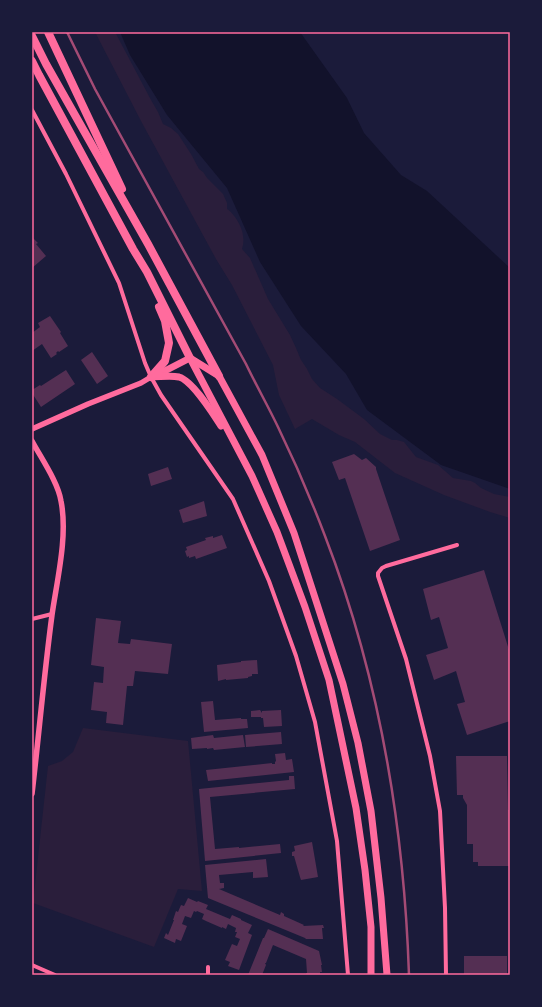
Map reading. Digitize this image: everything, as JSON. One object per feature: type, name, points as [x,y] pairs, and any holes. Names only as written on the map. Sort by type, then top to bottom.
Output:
[{"type":"highway","points":[[48,32],[148,244]]},
{"type":"highway","points":[[32,36],[46,64],[148,244],[262,455],[294,533],[343,684],[358,743],[371,812],[381,898],[387,975]]},
{"type":"highway","points":[[32,61],[133,249],[147,272],[252,476],[280,540],[305,607],[329,680],[356,808],[371,927],[371,975]]},
{"type":"highway","points":[[147,272],[165,321],[169,343],[165,361],[151,377]]},
{"type":"highway","points":[[190,358],[220,376]]},
{"type":"highway","points":[[151,377],[190,358]]},
{"type":"highway","points":[[151,377],[171,376],[179,377],[186,381],[198,393],[218,421],[252,476]]},
{"type":"street","points":[[32,110],[66,174],[119,283],[151,377],[160,395],[233,499],[269,582],[296,656],[314,722],[337,841],[348,975]]},
{"type":"street","points":[[32,429],[88,404],[141,383],[151,377]]},
{"type":"street","points":[[32,441],[54,480],[61,500],[63,528],[32,794]]},
{"type":"street","points":[[446,975],[445,908],[440,811],[430,756],[406,659],[378,574],[382,568],[386,566],[457,545]]},
{"type":"street","points":[[32,619],[52,614]]},
{"type":"street","points":[[32,965],[55,975]]},
{"type":"street","points":[[208,967],[208,975]]},
{"type":"shaded area","points":[[95,32],[115,32],[163,124],[178,134],[199,169],[223,194],[227,203],[227,209],[235,217],[243,233],[242,249],[250,258],[268,299],[290,335],[301,360],[312,379],[320,388],[364,419],[380,434],[392,440],[404,442],[416,457],[438,465],[453,478],[471,481],[494,494],[510,497],[510,518],[444,495],[395,473],[355,442],[339,435],[312,419],[295,429],[279,395],[273,365],[232,285],[216,259],[141,121]]},
{"type":"shaded area","points":[[120,32],[300,32],[347,98],[364,133],[401,175],[427,191],[510,268],[510,489],[441,465],[367,410],[346,374],[301,326],[260,262],[227,188],[167,115],[130,55]]},
{"type":"shaded area","points":[[83,728],[188,741],[202,891],[178,889],[154,947],[33,903],[48,766],[62,761],[73,752]]},
{"type":"building","points":[[32,237],[38,243],[36,244],[46,256],[32,268]]},
{"type":"building","points":[[50,316],[61,332],[60,333],[68,346],[59,352],[58,351],[56,353],[57,354],[51,358],[42,344],[32,351],[32,333],[40,327],[38,323]]},
{"type":"building","points":[[92,352],[108,376],[97,384],[81,360]]},
{"type":"building","points":[[66,370],[75,384],[41,407],[32,393],[32,390]]},
{"type":"building","points":[[354,454],[362,460],[366,458],[376,467],[400,540],[370,551],[345,478],[339,480],[332,462]]},
{"type":"building","points":[[168,467],[172,479],[151,486],[148,474]]},
{"type":"building","points":[[204,501],[207,516],[183,523],[179,510]]},
{"type":"building","points":[[222,535],[227,548],[196,559],[195,556],[189,558],[189,556],[187,557],[185,551],[187,550],[186,547],[206,540],[205,538],[213,536],[213,538]]},
{"type":"building","points":[[484,570],[510,653],[510,721],[467,735],[457,704],[465,702],[456,671],[434,680],[426,655],[448,648],[439,617],[431,620],[423,589]]},
{"type":"building","points":[[96,618],[121,621],[118,643],[130,644],[131,639],[172,644],[168,674],[135,671],[133,686],[127,686],[123,725],[106,723],[107,712],[91,710],[94,682],[103,683],[104,667],[91,665]]},
{"type":"building","points":[[257,660],[258,674],[252,674],[252,676],[248,678],[218,681],[217,665]]},
{"type":"building","points":[[213,701],[215,720],[247,719],[248,728],[204,732],[201,702]]},
{"type":"building","points":[[260,710],[262,713],[262,711],[281,710],[282,726],[264,727],[263,718],[251,717],[251,711]]},
{"type":"building","points":[[281,732],[282,744],[246,747],[245,735]]},
{"type":"building","points":[[213,735],[214,738],[243,735],[245,747],[214,750],[213,748],[192,749],[191,738]]},
{"type":"building","points":[[285,753],[286,760],[292,759],[294,772],[208,781],[206,770],[272,763],[275,764],[275,754]]},
{"type":"building","points":[[456,756],[507,756],[508,810],[510,810],[510,866],[478,866],[478,862],[473,862],[473,844],[467,844],[467,805],[463,795],[457,795]]},
{"type":"building","points":[[289,776],[294,776],[295,789],[210,797],[215,849],[280,844],[281,853],[205,861],[199,789],[289,780]]},
{"type":"building","points":[[312,842],[318,877],[301,880],[294,856],[292,856],[292,852],[295,851],[294,846]]},
{"type":"building","points":[[266,859],[268,877],[253,878],[253,872],[219,875],[220,883],[224,883],[224,888],[219,889],[280,915],[281,912],[284,916],[304,925],[303,926],[323,925],[323,939],[306,939],[208,898],[205,865]]},
{"type":"building","points":[[188,898],[208,905],[206,909],[230,919],[232,915],[252,925],[248,933],[252,935],[239,970],[228,966],[230,962],[225,960],[232,944],[237,946],[240,939],[235,937],[237,932],[235,932],[236,928],[228,924],[226,929],[222,928],[202,919],[204,914],[194,911],[191,918],[185,916],[182,924],[187,926],[181,941],[176,939],[175,943],[164,938],[166,933],[168,935],[176,911],[178,912],[181,905],[184,906]]},
{"type":"building","points":[[268,929],[319,951],[322,965],[322,972],[320,972],[320,975],[306,975],[306,959],[273,945],[265,963],[266,965],[262,975],[248,975]]},
{"type":"building","points":[[464,956],[507,956],[507,975],[464,975]]},
{"type":"railway","points":[[67,32],[95,89],[246,364],[291,454],[325,536],[344,589],[360,643],[374,697],[385,752],[401,863],[409,975]]}]
